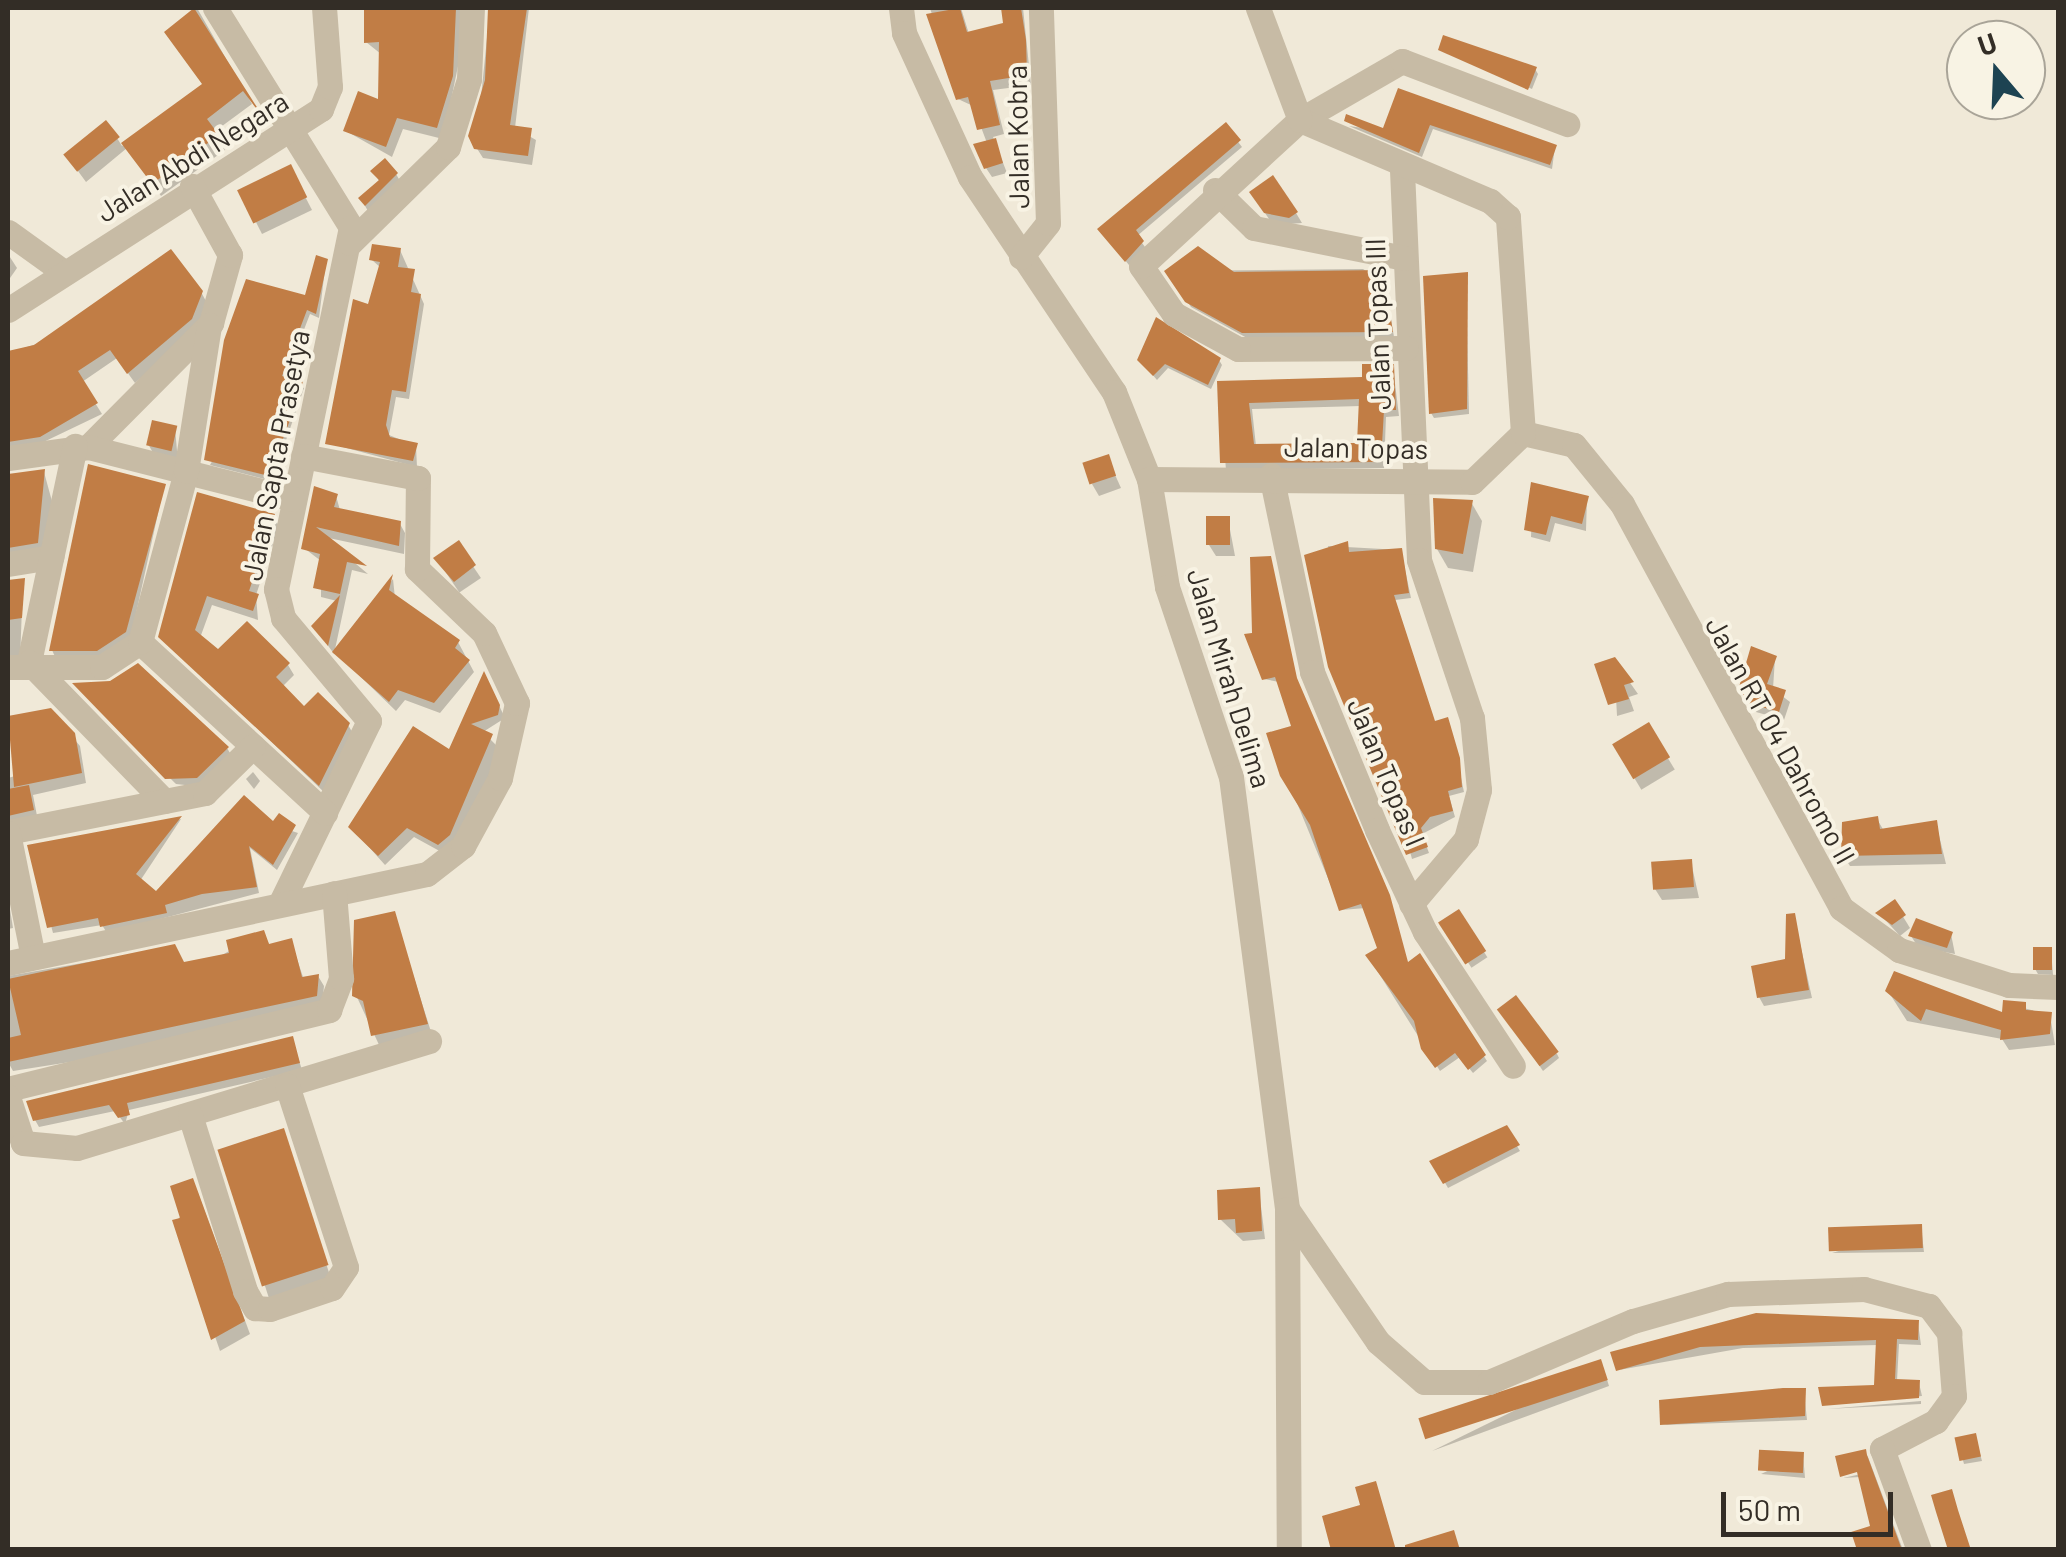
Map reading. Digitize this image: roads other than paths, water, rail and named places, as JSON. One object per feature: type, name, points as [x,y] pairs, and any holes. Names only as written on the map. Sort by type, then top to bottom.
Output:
[{"type":"street","name":"Jalan Sapta Prasetya","points":[[215,8],[345,206],[350,243],[293,499],[278,605],[369,721],[281,902]]},
{"type":"street","name":"Jalan Abdi Negara","points":[[8,310],[192,186],[294,129],[328,98],[324,8]]},
{"type":"street","points":[[350,243],[448,147],[470,80],[472,8]]},
{"type":"street","name":"Jalan Mirah Delima","points":[[901,8],[948,136],[1021,257],[1114,392],[1149,479],[1167,587],[1238,805],[1287,1210],[1289,1550]]},
{"type":"street","name":"Jalan Kobra","points":[[1021,257],[1048,223],[1042,8]]},
{"type":"street","points":[[1258,8],[1300,120],[1402,170],[1490,201],[1508,218],[1524,424]]},
{"type":"street","points":[[1406,348],[1268,354],[1206,339],[1174,314],[1141,266],[1215,190],[1300,120],[1402,61],[1568,124]]},
{"type":"street","name":"Jalan Topas III","points":[[1402,170],[1406,348],[1422,585],[1468,704],[1479,790],[1466,840],[1411,904]]},
{"type":"street","points":[[18,664],[102,667],[140,642],[186,470],[209,325],[230,256],[192,186]]},
{"type":"street","points":[[1215,190],[1254,228],[1404,258]]},
{"type":"street","points":[[8,232],[65,273]]},
{"type":"street","points":[[18,664],[82,447],[209,325]]},
{"type":"street","name":"Jalan Topas","points":[[1149,479],[1415,475],[1472,482],[1524,424]]},
{"type":"street","name":"Jalan RT 04 Dahromo II","points":[[1524,424],[1574,445],[1622,504],[1841,908],[1899,950],[2010,985],[2058,987]]},
{"type":"street","points":[[8,458],[82,447],[293,499]]},
{"type":"street","points":[[252,746],[205,793],[8,832],[20,960],[427,874],[463,846],[500,778],[517,702],[484,633],[417,569],[418,478],[303,456]]},
{"type":"street","name":"Jalan Topas I","points":[[1271,475],[1312,672],[1411,904],[1513,1066]]},
{"type":"street","points":[[8,564],[50,557]]},
{"type":"street","points":[[140,642],[325,813]]},
{"type":"street","points":[[18,664],[164,801]]},
{"type":"street","points":[[8,1089],[329,1010],[341,978],[334,893]]},
{"type":"street","points":[[8,1097],[18,1136],[46,1151],[190,1115],[429,1041]]},
{"type":"street","points":[[190,1115],[245,1291],[255,1308],[270,1309],[332,1288],[346,1267],[287,1085]]},
{"type":"street","points":[[1287,1210],[1378,1342],[1424,1382],[1489,1382],[1633,1322],[1740,1292],[1864,1290],[1929,1306],[1950,1333],[1954,1396],[1936,1422],[1882,1449],[1919,1550]]}]
